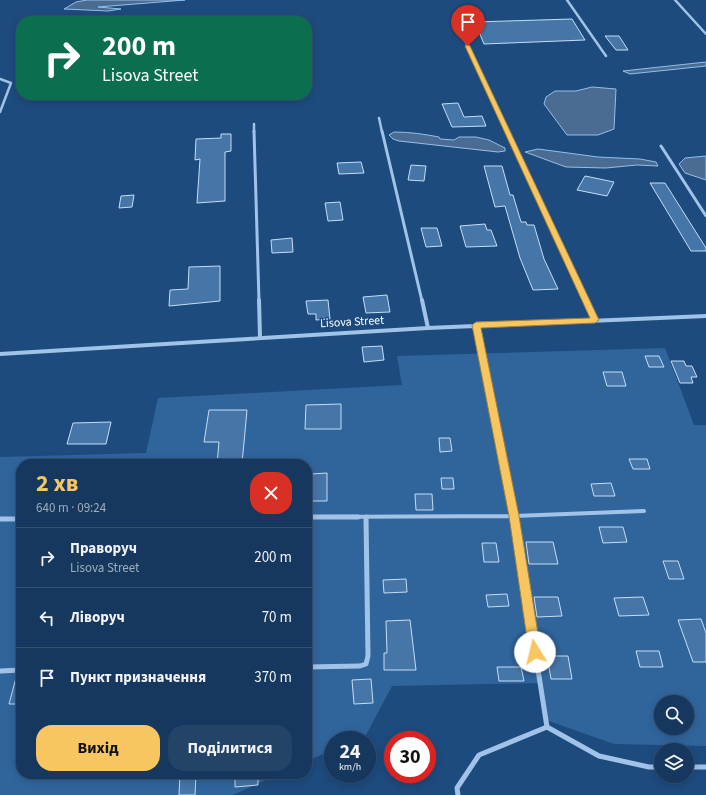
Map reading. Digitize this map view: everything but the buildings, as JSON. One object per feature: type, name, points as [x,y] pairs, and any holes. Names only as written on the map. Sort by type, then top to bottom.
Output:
[{"type":"street","points":[[567,0],[606,56]]},
{"type":"street","points":[[675,0],[706,34]]},
{"type":"street","points":[[454,17],[595,320]]},
{"type":"street","points":[[0,79],[11,83],[0,112]]},
{"type":"street","points":[[379,118],[428,328]]},
{"type":"street","points":[[254,124],[260,337]]},
{"type":"street","points":[[661,146],[706,216]]},
{"type":"street","name":"Lisova Street","points":[[0,354],[476,325],[706,316]]},
{"type":"street","points":[[476,325],[514,516],[547,727]]},
{"type":"street","points":[[312,517],[514,516],[644,511]]},
{"type":"street","points":[[312,667],[360,666],[366,664],[368,656],[366,517]]},
{"type":"street","points":[[0,519],[16,519]]},
{"type":"street","points":[[0,671],[16,670]]},
{"type":"street","points":[[547,727],[599,756],[654,767]]},
{"type":"street","points":[[458,795],[457,788],[479,755],[547,727]]},
{"type":"street","points":[[694,767],[706,767]]},
{"type":"shaded area","points":[[87,0],[185,0],[98,7],[121,9],[108,11],[64,9],[76,2]]},
{"type":"shaded area","points":[[706,62],[706,66],[630,74],[623,71]]},
{"type":"shaded area","points":[[592,87],[616,89],[614,129],[598,135],[567,135],[544,104],[546,97],[555,91],[576,91]]},
{"type":"shaded area","points":[[394,132],[422,134],[439,137],[440,139],[454,140],[459,137],[476,137],[489,140],[505,148],[505,151],[498,152],[399,141],[393,139],[389,135]]},
{"type":"shaded area","points":[[538,149],[598,157],[640,159],[656,162],[658,166],[637,165],[606,168],[566,167],[525,152]]},
{"type":"shaded area","points":[[706,156],[706,180],[685,173],[679,164],[685,158]]},
{"type":"shaded area","points":[[665,348],[694,425],[706,425],[706,746],[694,746],[694,743],[654,743],[654,745],[614,744],[546,720],[540,683],[392,686],[368,731],[324,731],[324,754],[312,759],[312,459],[16,459],[16,779],[268,779],[233,795],[0,795],[0,457],[146,453],[158,398],[402,385],[397,356]]},
{"type":"route","points":[[468,46],[595,320],[476,325],[514,516],[535,652]]}]
